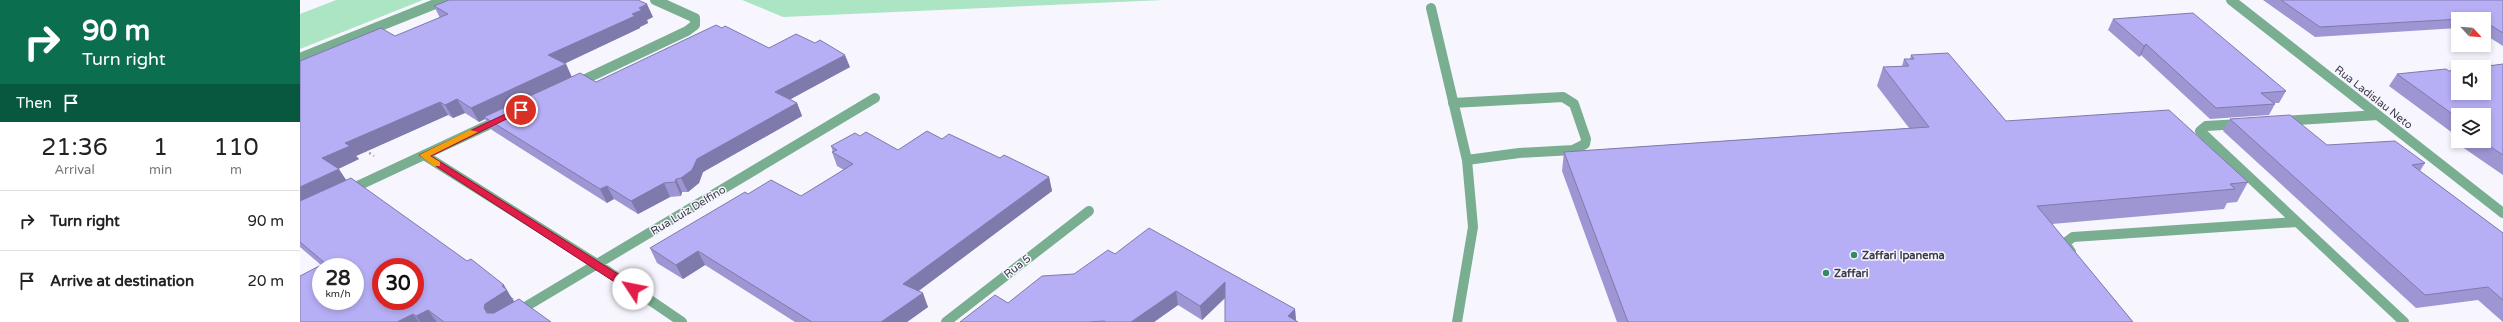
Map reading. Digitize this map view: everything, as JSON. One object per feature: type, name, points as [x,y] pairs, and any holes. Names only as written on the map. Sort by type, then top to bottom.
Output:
[{"type":"street","points":[[300,58],[445,0]]},
{"type":"street","points":[[566,88],[687,31],[695,25],[695,18],[655,0]]},
{"type":"street","name":"Rua Ladislau Neto","points":[[2230,0],[2503,213]]},
{"type":"street","points":[[1431,8],[1467,160],[1473,227],[1457,322]]},
{"type":"street","points":[[1453,103],[1563,96],[1574,104],[1586,139],[1585,144],[1573,150],[1519,153],[1467,160]]},
{"type":"street","name":"Rua Luiz Delfino","points":[[500,322],[875,98]]},
{"type":"street","points":[[343,193],[509,115]]},
{"type":"street","points":[[2269,122],[2378,115]]},
{"type":"street","points":[[2253,123],[2206,126],[2200,131],[2404,322]]},
{"type":"street","points":[[424,155],[597,264],[682,322]]},
{"type":"street","name":"Rua 5","points":[[946,322],[1089,211]]},
{"type":"street","points":[[2077,260],[2066,243],[2073,237],[2297,222]]},
{"type":"path","points":[[362,148],[393,169]]},
{"type":"green space","points":[[336,0],[423,0],[300,49],[300,14]]},
{"type":"green space","points":[[742,0],[1164,0],[783,17]]},
{"type":"building","points":[[449,0],[638,0],[647,4],[639,8],[642,10],[632,14],[635,16],[548,55],[566,64],[471,108],[457,99],[445,105],[440,102],[345,143],[350,146],[322,158],[339,169],[300,187],[300,61],[381,28],[395,36],[448,14],[434,6]]},
{"type":"building","points":[[2281,0],[2503,0],[2503,33],[2491,25],[2491,12],[2451,12],[2451,20],[2320,27]]},
{"type":"building","points":[[2193,13],[2286,91],[2261,93],[2275,104],[2216,108],[2146,44],[2144,46],[2113,19]]},
{"type":"building","points":[[716,25],[722,28],[725,26],[769,48],[796,34],[815,43],[820,40],[845,55],[775,92],[797,103],[697,159],[692,170],[681,178],[676,179],[675,182],[664,183],[631,201],[607,186],[600,189],[484,117],[580,73],[596,82]]},
{"type":"building","name":"Zaffari","points":[[1948,53],[2006,121],[2169,110],[2248,182],[2230,184],[2235,189],[2037,206],[2133,322],[1628,322],[1564,152],[1929,127],[1883,67],[1909,66],[1904,59],[1914,59],[1911,55]]},
{"type":"building","points":[[2503,64],[2503,155],[2491,147],[2491,108],[2451,108],[2451,113],[2397,74],[2446,69],[2451,71],[2451,100],[2491,100],[2491,66]]},
{"type":"building","points":[[2290,115],[2327,145],[2395,141],[2425,163],[2412,165],[2503,233],[2503,300],[2488,287],[2425,295],[2230,119]]},
{"type":"building","points":[[927,131],[942,139],[949,134],[1000,158],[1004,155],[1049,177],[903,284],[923,293],[881,322],[812,322],[698,251],[676,265],[650,248],[745,192],[748,194],[771,180],[801,196],[853,164],[832,152],[837,150],[831,146],[855,133],[860,136],[866,132],[898,150]]},
{"type":"building","points":[[351,178],[467,261],[471,259],[504,285],[502,286],[507,290],[485,304],[484,308],[487,313],[494,313],[519,299],[551,322],[444,322],[428,310],[416,316],[413,314],[397,322],[300,322],[300,276],[312,270],[312,310],[364,310],[364,258],[319,258],[300,242],[300,201]]},
{"type":"building","points":[[1149,228],[1295,309],[1288,316],[1298,322],[1225,322],[1225,282],[1200,306],[1176,291],[1131,322],[960,322],[995,295],[1008,303],[1042,276],[1074,274],[1108,250],[1115,254]]},
{"type":"slow traffic","points":[[437,164],[424,155],[474,132]]},
{"type":"place","name":"Zaffari Ipanema","points":[[1854,255]]},
{"type":"place","name":"Zaffari","points":[[1826,273]]},
{"type":"route","points":[[521,110],[424,155],[597,264],[633,289]]}]
